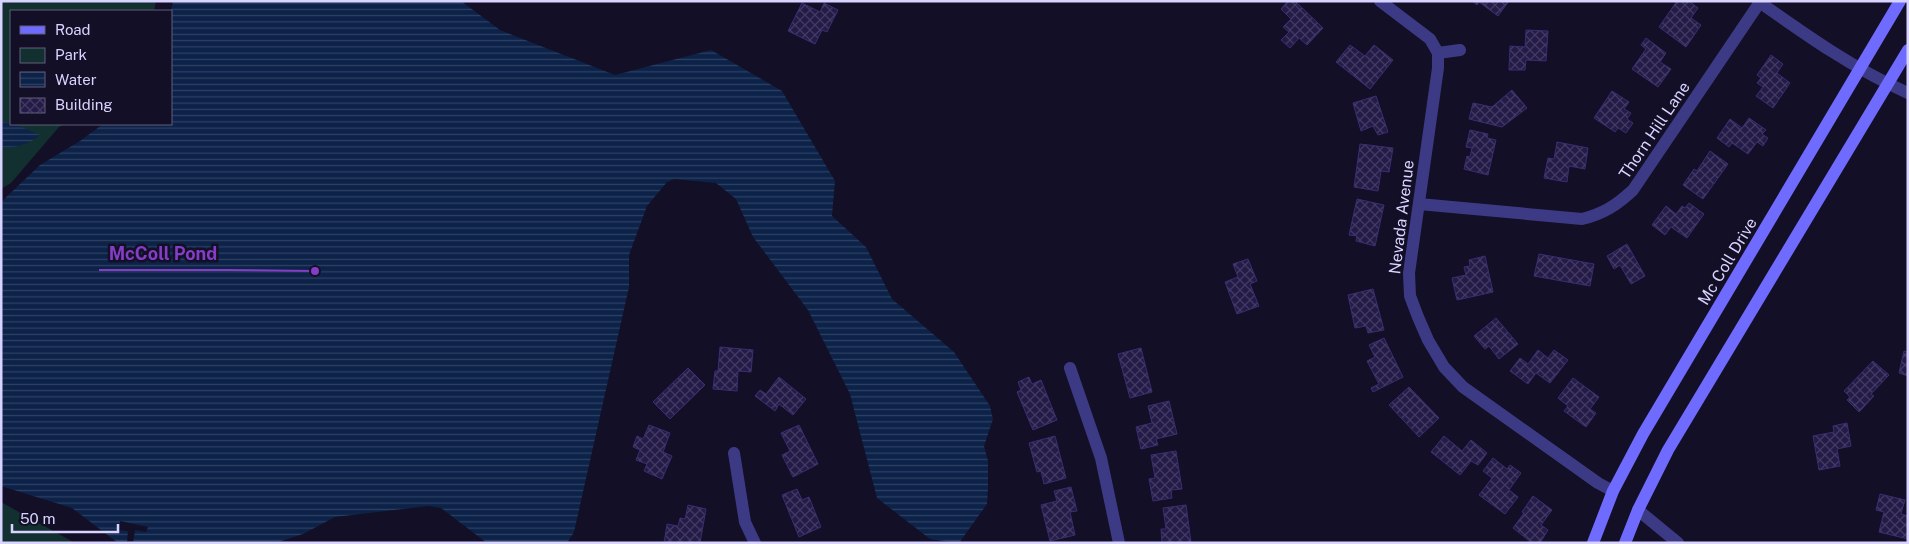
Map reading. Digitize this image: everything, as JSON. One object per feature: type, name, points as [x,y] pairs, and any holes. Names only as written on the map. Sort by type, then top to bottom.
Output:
[{"type":"main road","name":"Mc Coll Drive","points":[[1593,543],[1613,491],[1659,407],[1900,1]]},
{"type":"main road","points":[[1625,543],[1638,510],[1668,450],[1908,50]]},
{"type":"street","points":[[1380,1],[1430,39],[1438,53],[1460,50]]},
{"type":"street","points":[[1759,2],[1836,55],[1887,84],[1908,93]]},
{"type":"street","name":"Thorn Hill Lane","points":[[1419,204],[1582,219],[1599,215],[1617,205],[1633,190],[1759,2]]},
{"type":"street","name":"Nevada Avenue","points":[[1438,53],[1438,68],[1409,273],[1410,296],[1428,340],[1444,366],[1463,387],[1598,483],[1613,491]]},
{"type":"street","points":[[1070,368],[1102,458],[1119,543]]},
{"type":"street","points":[[734,453],[745,522],[755,543]]},
{"type":"street","points":[[1638,510],[1678,543]]},
{"type":"green space","points":[[1,1],[156,1],[154,10],[10,10],[10,125],[63,125],[59,127],[11,183],[1,189]]},
{"type":"green space","points":[[1,502],[75,543],[1,543]]},
{"type":"water","points":[[173,1],[461,1],[500,30],[615,75],[711,50],[782,91],[835,181],[832,216],[866,247],[892,299],[954,352],[990,406],[993,419],[984,446],[988,461],[987,504],[959,543],[930,539],[877,498],[850,394],[808,310],[753,237],[736,199],[716,183],[674,179],[667,182],[647,206],[629,255],[629,287],[574,532],[567,543],[487,543],[441,508],[428,506],[335,517],[303,534],[275,543],[118,543],[72,508],[1,486],[1,202],[40,165],[80,141],[102,125],[172,125],[171,10]]},
{"type":"water","points":[[1,121],[40,135],[22,145],[1,147]]},
{"type":"pier","points":[[120,521],[148,527],[146,532],[135,530],[133,543],[127,543],[128,531],[119,530]]},
{"type":"building","points":[[1288,1],[1295,1],[1323,28],[1307,45],[1299,38],[1290,48],[1281,40],[1289,32],[1283,27],[1291,19],[1281,9]]},
{"type":"building","points":[[1472,1],[1509,1],[1498,16],[1479,2],[1477,5]]},
{"type":"building","points":[[1677,1],[1689,1],[1698,8],[1691,18],[1701,25],[1686,47],[1659,27]]},
{"type":"building","points":[[802,3],[820,12],[824,3],[838,10],[827,32],[822,30],[815,44],[788,31]]},
{"type":"building","points":[[1526,30],[1548,31],[1546,61],[1526,60],[1525,70],[1509,70],[1510,46],[1525,47]]},
{"type":"building","points":[[1646,38],[1666,53],[1660,62],[1671,69],[1658,87],[1632,69],[1646,49],[1641,45]]},
{"type":"building","points":[[1350,45],[1365,56],[1374,45],[1393,60],[1370,89],[1336,62]]},
{"type":"building","points":[[1771,55],[1783,64],[1777,73],[1790,83],[1773,108],[1756,96],[1763,87],[1757,83],[1761,78],[1757,75]]},
{"type":"building","points":[[1512,90],[1527,108],[1502,127],[1469,119],[1473,103],[1492,107]]},
{"type":"building","points":[[1612,91],[1629,102],[1624,109],[1631,113],[1627,119],[1633,123],[1626,133],[1618,128],[1615,132],[1594,118]]},
{"type":"building","points":[[1376,96],[1388,132],[1378,135],[1373,126],[1361,131],[1353,103]]},
{"type":"building","points":[[1749,118],[1766,130],[1762,134],[1768,138],[1763,146],[1757,142],[1748,154],[1732,143],[1729,147],[1717,138],[1730,119],[1742,128]]},
{"type":"building","points":[[1470,130],[1488,134],[1487,138],[1496,140],[1488,175],[1464,169],[1467,156],[1470,157],[1472,148],[1466,147]]},
{"type":"building","points":[[1557,142],[1588,148],[1585,169],[1569,166],[1567,182],[1544,178],[1548,158],[1554,159]]},
{"type":"building","points":[[1360,144],[1393,148],[1389,172],[1381,171],[1378,191],[1354,187]]},
{"type":"building","points":[[1710,151],[1728,164],[1703,199],[1683,185],[1694,169],[1697,171]]},
{"type":"building","points":[[1357,199],[1384,205],[1375,246],[1356,241],[1357,236],[1349,235]]},
{"type":"building","points":[[1689,203],[1704,214],[1687,238],[1671,227],[1665,235],[1652,225],[1666,206],[1676,214],[1682,206],[1685,208]]},
{"type":"building","points":[[1627,244],[1645,276],[1631,284],[1620,265],[1614,269],[1607,256]]},
{"type":"building","points":[[1539,254],[1594,264],[1590,286],[1534,276]]},
{"type":"building","points":[[1485,256],[1493,292],[1457,300],[1452,278],[1466,275],[1464,267],[1470,266],[1469,260]]},
{"type":"building","points":[[1248,259],[1257,281],[1250,284],[1259,306],[1237,314],[1225,282],[1238,277],[1233,264]]},
{"type":"building","points":[[1373,289],[1384,330],[1368,333],[1366,326],[1355,328],[1348,295]]},
{"type":"building","points":[[1496,318],[1518,344],[1499,359],[1489,346],[1485,349],[1474,336]]},
{"type":"building","points":[[1384,338],[1403,377],[1373,392],[1371,388],[1379,384],[1367,361],[1375,357],[1369,345]]},
{"type":"building","points":[[720,347],[753,350],[751,372],[738,371],[737,391],[713,389],[715,371],[718,371]]},
{"type":"building","points":[[1141,348],[1152,392],[1130,398],[1118,354]]},
{"type":"building","points":[[1538,350],[1548,358],[1554,350],[1568,360],[1550,383],[1536,373],[1528,384],[1510,371],[1520,358],[1528,364]]},
{"type":"building","points":[[1904,351],[1908,352],[1908,376],[1899,373]]},
{"type":"building","points":[[1873,361],[1889,375],[1871,394],[1874,396],[1859,412],[1847,400],[1850,397],[1844,391]]},
{"type":"building","points":[[688,368],[705,385],[670,419],[653,402]]},
{"type":"building","points":[[779,377],[806,399],[793,415],[779,404],[775,411],[755,396],[760,390],[766,394]]},
{"type":"building","points":[[1029,377],[1032,384],[1041,380],[1057,420],[1033,430],[1017,392],[1021,390],[1018,382]]},
{"type":"building","points":[[1573,378],[1599,397],[1590,409],[1596,413],[1586,427],[1564,411],[1568,406],[1558,398]]},
{"type":"building","points":[[1409,387],[1439,418],[1419,437],[1389,405]]},
{"type":"building","points":[[1169,401],[1177,434],[1156,439],[1158,445],[1141,449],[1136,427],[1152,423],[1148,406]]},
{"type":"building","points":[[1847,423],[1851,446],[1837,449],[1840,466],[1819,470],[1813,436],[1834,432],[1833,426]]},
{"type":"building","points":[[649,425],[670,433],[663,452],[672,456],[662,479],[644,471],[647,464],[636,460],[640,450],[633,447],[637,436],[643,439]]},
{"type":"building","points":[[799,425],[818,464],[793,477],[782,455],[790,451],[781,433]]},
{"type":"building","points":[[1055,436],[1066,478],[1044,484],[1041,471],[1037,472],[1029,443]]},
{"type":"building","points":[[1444,436],[1462,451],[1471,440],[1487,453],[1478,465],[1471,461],[1460,475],[1431,452]]},
{"type":"building","points":[[1176,451],[1182,489],[1171,490],[1172,498],[1153,501],[1149,479],[1155,478],[1151,455]]},
{"type":"building","points":[[1493,458],[1507,469],[1510,465],[1521,473],[1509,490],[1518,497],[1505,514],[1479,495],[1492,478],[1483,471]]},
{"type":"building","points":[[1071,487],[1077,511],[1070,512],[1075,535],[1050,541],[1041,505],[1057,501],[1054,491]]},
{"type":"building","points":[[797,489],[802,500],[809,497],[821,527],[799,537],[782,495]]},
{"type":"building","points":[[1880,494],[1905,500],[1901,514],[1908,516],[1908,539],[1879,532],[1884,512],[1876,510]]},
{"type":"building","points":[[1533,496],[1552,510],[1541,525],[1548,530],[1540,543],[1532,543],[1513,528]]},
{"type":"building","points":[[688,505],[706,509],[700,543],[664,543],[667,524],[678,526],[680,518],[685,519]]},
{"type":"building","points":[[1186,505],[1191,542],[1162,543],[1161,529],[1166,529],[1163,508]]},
{"type":"place","name":"McColl Pond","points":[[315,271]]}]
